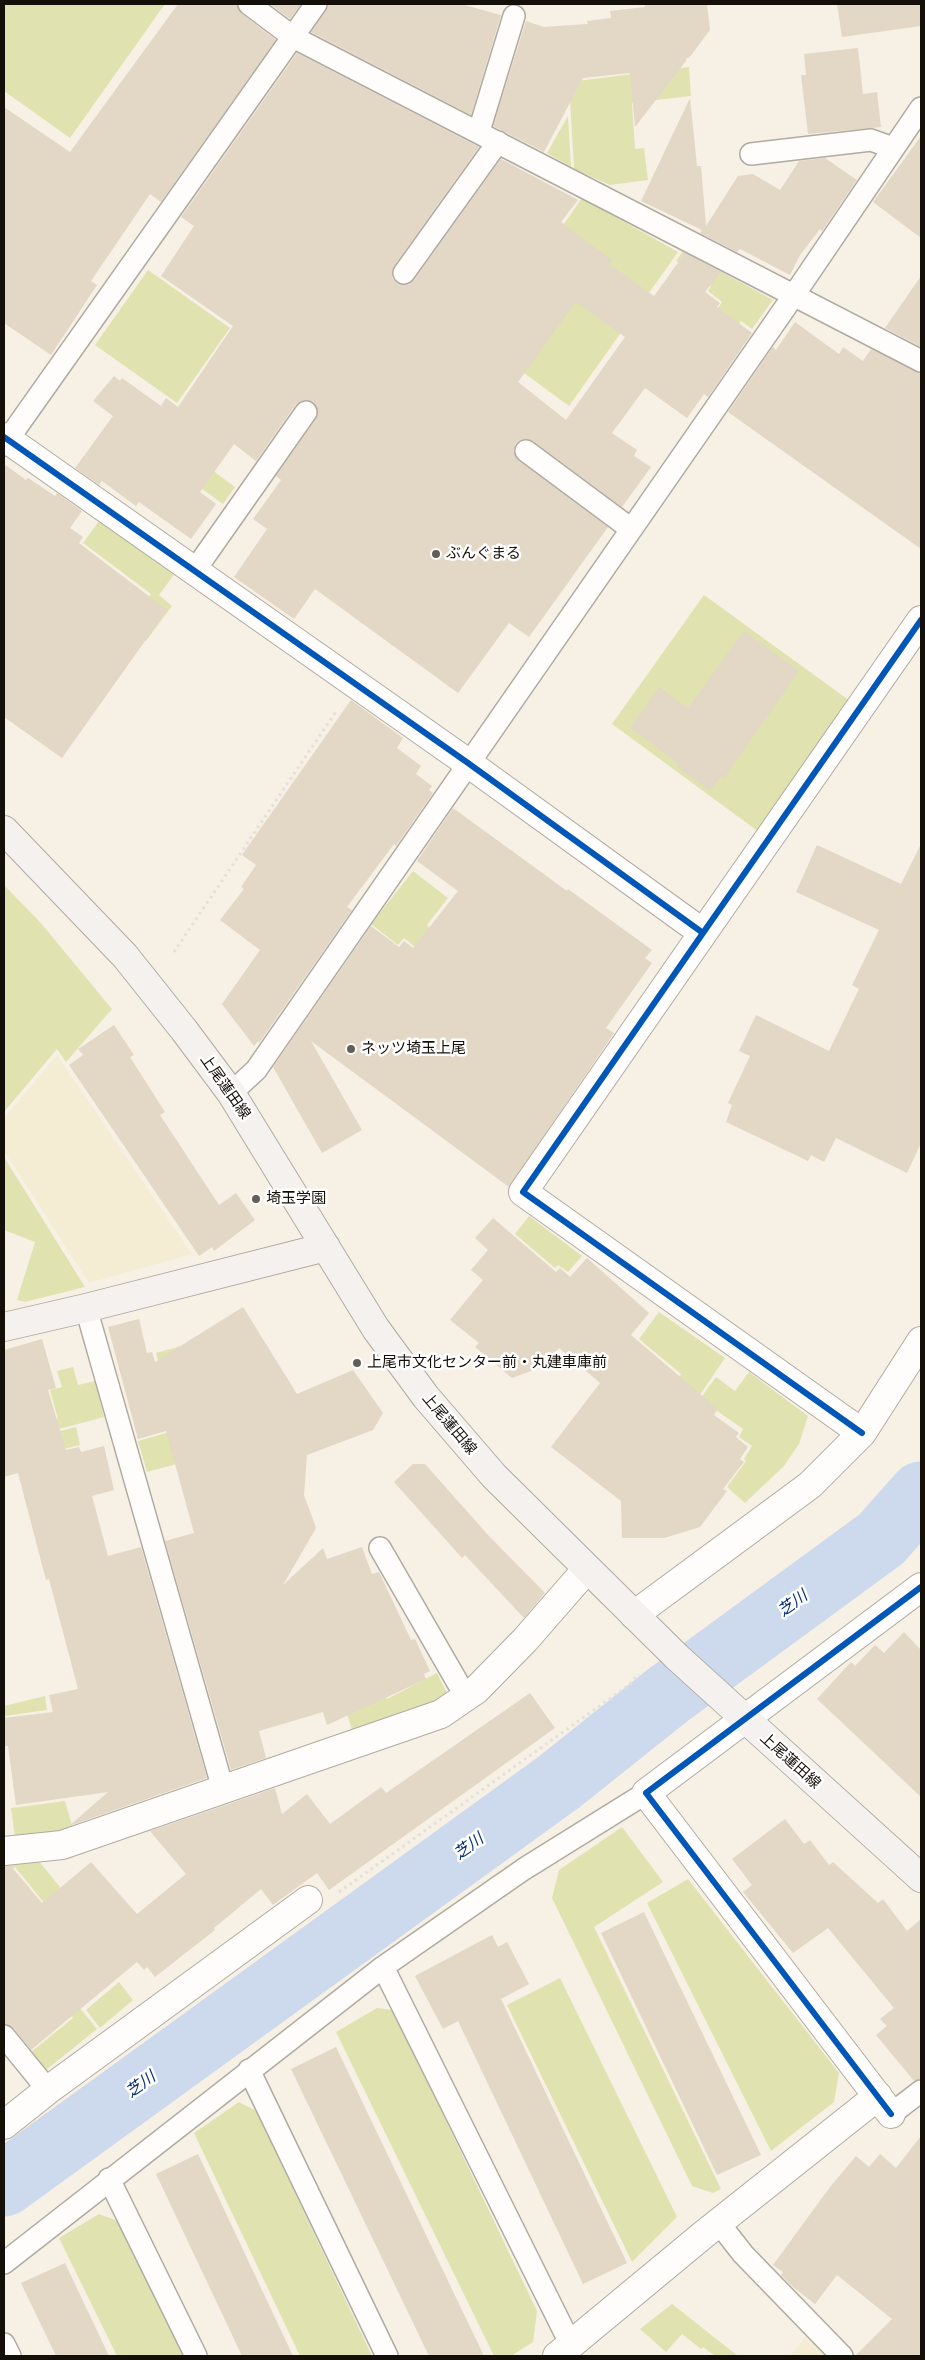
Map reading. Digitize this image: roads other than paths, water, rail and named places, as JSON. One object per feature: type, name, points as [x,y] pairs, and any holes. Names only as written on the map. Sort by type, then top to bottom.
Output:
[{"type":"main road","name":"上尾蓮田線","points":[[4,830],[126,956],[231,1093],[376,1329],[426,1397],[494,1476],[586,1570],[677,1657],[921,1878]]},
{"type":"main road","points":[[4,1327],[326,1247]]},
{"type":"street","points":[[5,441],[195,570],[468,763],[703,933]]},
{"type":"street","points":[[862,1433],[523,1192],[921,620]]},
{"type":"street","points":[[634,1615],[810,1485],[862,1433],[921,1341]]},
{"type":"street","points":[[4,1851],[62,1845],[141,1820],[441,1714],[476,1690],[525,1640],[586,1570]]},
{"type":"street","points":[[564,2351],[718,2222],[885,2105],[646,1793],[736,1711],[921,1587]]},
{"type":"street","points":[[4,2125],[48,2090],[308,1900]]},
{"type":"lane","points":[[249,4],[293,36],[921,361]]},
{"type":"lane","points":[[5,441],[316,4]]},
{"type":"lane","points":[[479,132],[514,16]]},
{"type":"lane","points":[[231,1093],[256,1070],[921,108]]},
{"type":"lane","points":[[751,154],[871,140],[893,148]]},
{"type":"lane","points":[[404,273],[498,142]]},
{"type":"lane","points":[[195,570],[306,412]]},
{"type":"lane","points":[[526,451],[631,529]]},
{"type":"lane","points":[[86,1308],[222,1790]]},
{"type":"lane","points":[[4,1310],[33,1319]]},
{"type":"lane","points":[[380,1548],[466,1697]]},
{"type":"lane","points":[[4,2263],[383,1967],[524,1869],[646,1793]]},
{"type":"lane","points":[[383,1967],[550,2307],[564,2351]]},
{"type":"lane","points":[[4,2036],[48,2090]]},
{"type":"lane","points":[[249,2070],[386,2356]]},
{"type":"lane","points":[[885,2105],[921,2090]]},
{"type":"lane","points":[[109,2180],[196,2356]]},
{"type":"lane","points":[[718,2222],[744,2254],[842,2356]]},
{"type":"lane","points":[[4,2344],[10,2356]]},
{"type":"waterway","name":"芝川","points":[[4,2184],[559,1782],[668,1695],[881,1539],[921,1494]]},
{"type":"place","name":"ぶんぐまる","points":[[436,554]]},
{"type":"place","name":"ネッツ埼玉上尾","points":[[351,1049]]},
{"type":"place","name":"埼玉学園","points":[[256,1199]]},
{"type":"place","name":"上尾市文化センター前・丸建車庫前","points":[[357,1363]]}]
